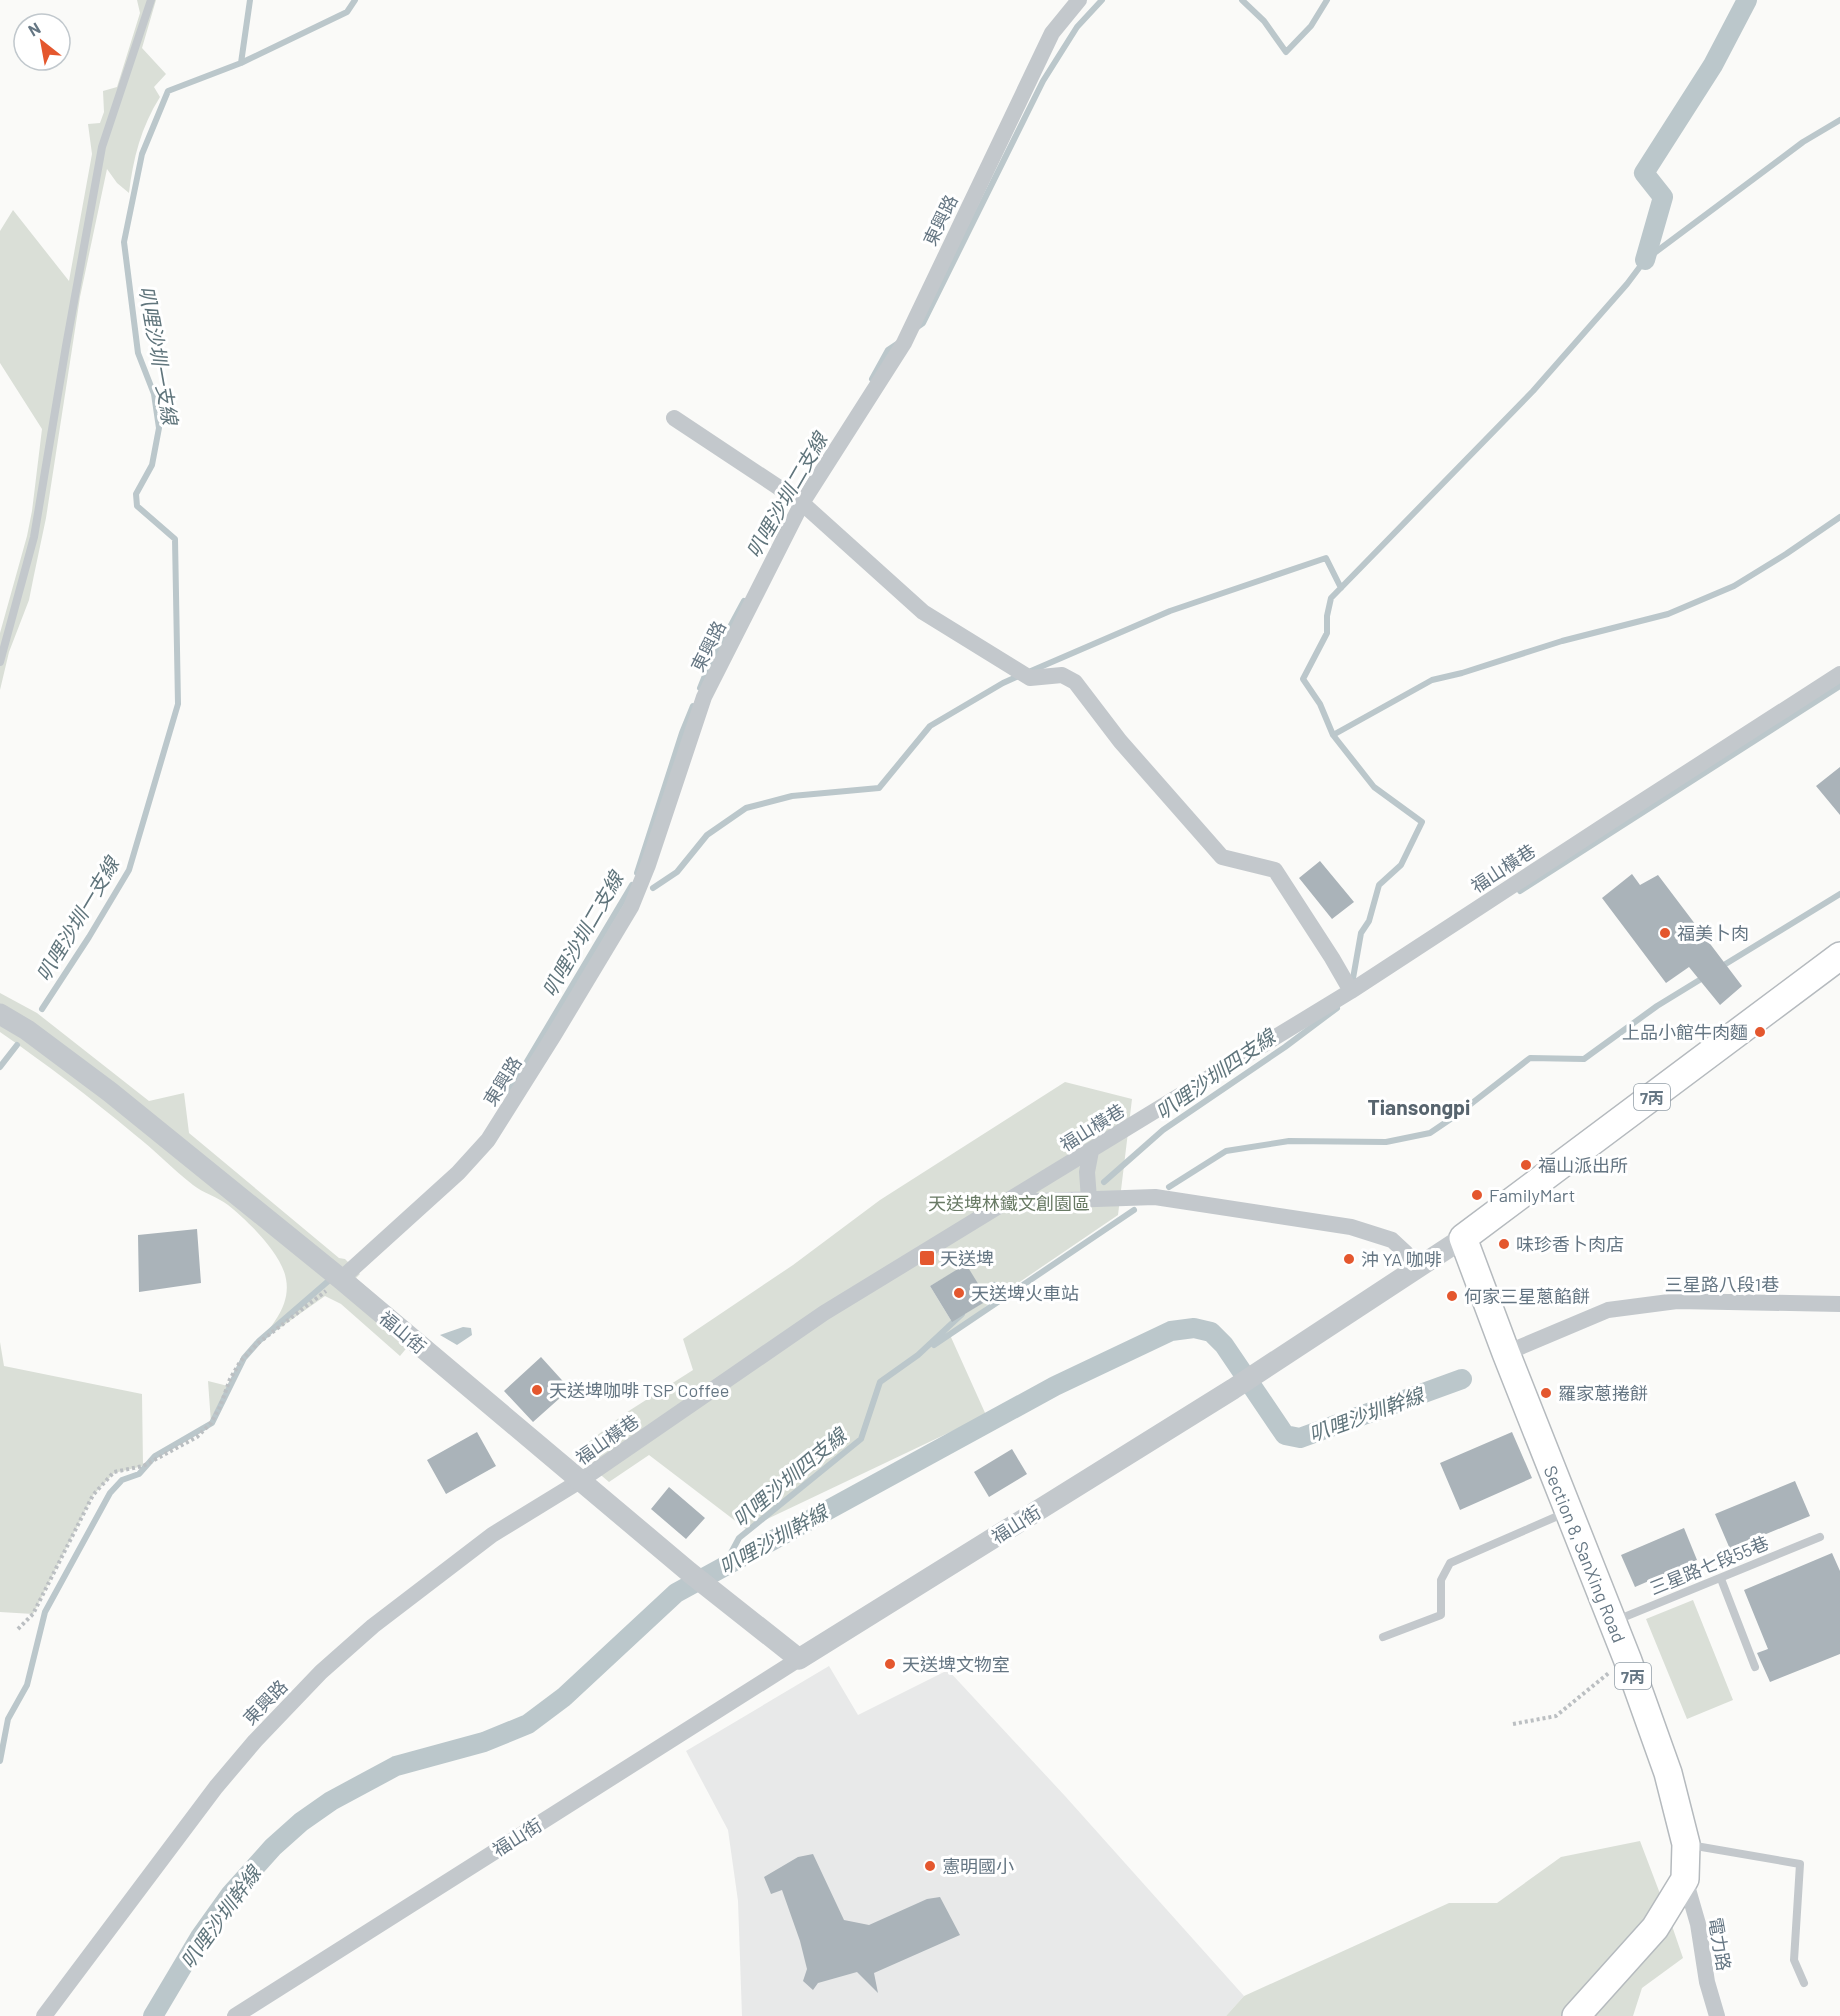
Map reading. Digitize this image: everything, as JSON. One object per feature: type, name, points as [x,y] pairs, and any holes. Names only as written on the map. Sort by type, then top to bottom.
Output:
[{"type":"main road","name":"7丙","points":[[1463,1238],[1838,963]]},
{"type":"main road","name":"Section 8, SanXing Road","points":[[1463,1238],[1567,1512],[1628,1661],[1668,1773],[1686,1844],[1685,1879],[1655,1928],[1576,2016]]},
{"type":"street","name":"東興路","points":[[341,1280],[458,1173],[488,1140],[631,907],[648,865],[704,697],[802,503],[904,343],[1052,33],[1079,0]]},
{"type":"street","points":[[674,417],[802,503],[923,612],[1030,678],[1062,675],[1076,681],[1120,741],[1222,857],[1275,870],[1351,991]]},
{"type":"street","name":"福山橫巷","points":[[580,1481],[824,1314],[1351,991],[1840,674]]},
{"type":"street","name":"福山街","points":[[0,1014],[27,1030],[110,1092],[341,1280],[689,1572],[799,1659]]},
{"type":"street","points":[[1089,1199],[1087,1172],[1091,1150]]},
{"type":"street","points":[[1008,1202],[1155,1197],[1352,1227],[1392,1240],[1420,1266],[1463,1238]]},
{"type":"street","name":"福山街","points":[[235,2016],[799,1659],[1233,1389],[1420,1266]]},
{"type":"street","name":"三星路八段1巷","points":[[1506,1353],[1608,1311],[1677,1301],[1840,1304]]},
{"type":"street","name":"東興路","points":[[44,2016],[216,1787],[255,1741],[321,1672],[374,1626],[492,1535],[580,1481]]},
{"type":"street","name":"電力路","points":[[1685,1879],[1698,1924],[1707,1982],[1717,2016]]},
{"type":"lane","points":[[0,662],[34,537],[102,147],[151,0]]},
{"type":"lane","points":[[1383,1637],[1441,1615],[1441,1580],[1450,1563],[1567,1512]]},
{"type":"lane","name":"三星路七段55巷","points":[[1611,1623],[1820,1537]]},
{"type":"lane","points":[[1721,1578],[1755,1667]]},
{"type":"lane","points":[[1686,1844],[1800,1864],[1794,1960],[1804,1983]]},
{"type":"path","points":[[18,1629],[33,1614],[93,1495],[114,1473],[144,1466],[196,1437],[211,1424],[230,1379],[240,1362],[257,1344],[341,1280]]},
{"type":"path","points":[[1513,1724],[1556,1716],[1605,1676],[1628,1661]]},
{"type":"shaded area","points":[[463,1327],[471,1328],[472,1335],[457,1345],[440,1335]]},
{"type":"shaded area","name":"憲明國小","points":[[829,1666],[858,1715],[948,1670],[1065,1796],[1244,1996],[1226,2016],[742,2016],[738,1901],[728,1830],[686,1751]]},
{"type":"green space","points":[[137,0],[156,0],[142,48],[166,74],[154,87],[160,97],[153,108],[139,144],[129,193],[117,183],[107,169],[80,297],[46,518],[29,600],[9,652],[0,690],[0,633],[27,536],[42,429],[0,363],[0,231],[13,210],[69,281],[92,154],[88,124],[100,123],[104,112],[103,91],[117,87],[140,13]]},
{"type":"green space","points":[[0,993],[37,1013],[149,1101],[184,1093],[189,1133],[339,1258],[345,1259],[360,1274],[356,1278],[419,1333],[400,1356],[341,1304],[325,1296],[257,1344],[269,1330],[286,1298],[286,1279],[283,1269],[271,1249],[254,1229],[228,1205],[193,1185],[101,1107],[0,1032]]},
{"type":"green space","name":"天送埤林鐵文創園區","points":[[1065,1082],[1132,1099],[1118,1215],[999,1296],[950,1335],[986,1415],[746,1529],[649,1455],[609,1482],[575,1453],[624,1414],[693,1370],[683,1339],[793,1265],[880,1200]],"holes":[[[966,1265],[987,1300],[952,1322],[930,1286]]]},
{"type":"green space","points":[[0,1342],[4,1366],[142,1394],[143,1466],[114,1473],[93,1495],[33,1614],[0,1612]]},
{"type":"green space","points":[[208,1381],[228,1386],[211,1423]]},
{"type":"green space","points":[[1693,1600],[1733,1700],[1687,1719],[1646,1619]]},
{"type":"green space","points":[[1640,1841],[1683,1958],[1642,1988],[1633,2016],[1226,2016],[1244,1996],[1449,1903],[1497,1903],[1561,1857]]},
{"type":"building","points":[[1840,767],[1840,815],[1816,786]]},
{"type":"building","points":[[1320,861],[1354,902],[1332,919],[1299,878]]},
{"type":"building","name":"福美卜肉","points":[[1632,874],[1640,885],[1658,875],[1742,986],[1720,1005],[1689,967],[1666,983],[1602,898]]},
{"type":"building","points":[[197,1229],[201,1283],[139,1292],[138,1235]]},
{"type":"building","name":"天送埤火車站","points":[[966,1264],[988,1300],[952,1322],[930,1286]]},
{"type":"building","name":"天送埤咖啡 TSP Coffee","points":[[541,1357],[570,1389],[533,1422],[504,1391]]},
{"type":"building","points":[[477,1432],[496,1466],[446,1494],[427,1460]]},
{"type":"building","points":[[1512,1432],[1532,1478],[1460,1510],[1440,1463]]},
{"type":"building","points":[[1012,1449],[1027,1474],[989,1497],[974,1472]]},
{"type":"building","points":[[1795,1481],[1810,1516],[1730,1549],[1715,1514]]},
{"type":"building","points":[[669,1487],[705,1518],[686,1539],[651,1509]]},
{"type":"building","points":[[1684,1528],[1697,1560],[1635,1587],[1621,1555]]},
{"type":"building","points":[[1832,1553],[1840,1571],[1840,1654],[1770,1682],[1757,1653],[1768,1649],[1744,1590]]},
{"type":"building","points":[[813,1854],[844,1920],[869,1925],[927,1899],[940,1897],[960,1935],[874,1973],[878,1993],[857,1972],[818,1983],[813,1990],[803,1981],[807,1969],[782,1890],[771,1894],[764,1877],[798,1857]]},
{"type":"waterway","name":"叭哩沙圳一支線","points":[[241,63],[250,0]]},
{"type":"waterway","name":"叭哩沙圳一支線","points":[[42,1009],[129,870],[178,704],[175,539],[137,506],[136,494],[152,465],[159,428],[154,394],[138,353],[124,242],[142,154],[168,91],[241,63],[347,12],[355,0]]},
{"type":"waterway","name":"叭哩沙圳二支線","points":[[916,328],[923,323],[1043,81],[1077,27],[1102,0]]},
{"type":"waterway","points":[[1242,0],[1264,21],[1286,52],[1311,26],[1327,0]]},
{"type":"waterway","points":[[1645,260],[1663,197],[1644,173],[1713,65],[1747,0]]},
{"type":"waterway","points":[[1333,735],[1320,704],[1303,679],[1327,633],[1327,616],[1331,598],[1533,391],[1627,284],[1645,260],[1803,142],[1840,120]]},
{"type":"waterway","name":"叭哩沙圳二支線","points":[[872,379],[888,350],[897,344]]},
{"type":"waterway","points":[[1352,984],[1361,933],[1369,921],[1379,885],[1401,865],[1422,822],[1374,787],[1333,735],[1432,680],[1462,673],[1562,641],[1668,614],[1734,586],[1840,517]]},
{"type":"waterway","points":[[1031,671],[1170,611],[1326,558],[1341,588]]},
{"type":"waterway","name":"叭哩沙圳二支線","points":[[700,688],[708,668],[744,601]]},
{"type":"waterway","points":[[653,888],[677,872],[707,835],[746,808],[792,796],[879,788],[930,726],[1003,683],[1021,675]]},
{"type":"waterway","points":[[1520,891],[1840,686]]},
{"type":"waterway","name":"叭哩沙圳二支線","points":[[637,873],[682,733],[693,706]]},
{"type":"waterway","name":"叭哩沙圳二支線","points":[[510,1090],[632,885]]},
{"type":"waterway","points":[[1719,968],[1840,894]]},
{"type":"waterway","points":[[1169,1187],[1226,1151],[1289,1141],[1386,1142],[1430,1133],[1530,1058],[1584,1059],[1657,1006],[1706,976]]},
{"type":"waterway","name":"叭哩沙圳四支線","points":[[1104,1182],[1163,1130],[1285,1047],[1337,1008]]},
{"type":"waterway","name":"叭哩沙圳一支線","points":[[0,1067],[17,1045]]},
{"type":"waterway","points":[[934,1345],[1134,1210]]},
{"type":"waterway","name":"叭哩沙圳二支線","points":[[0,1761],[8,1719],[27,1685],[45,1612],[110,1493],[122,1480],[139,1474],[155,1456],[212,1423],[244,1358],[259,1341],[333,1277]]},
{"type":"waterway","name":"叭哩沙圳四支線","points":[[978,1299],[994,1285]]},
{"type":"waterway","name":"叭哩沙圳四支線","points":[[724,1566],[739,1538],[861,1439],[880,1382],[918,1355],[962,1314]]},
{"type":"waterway","name":"叭哩沙圳幹線","points":[[153,2016],[200,1937],[230,1895],[273,1847],[301,1822],[331,1801],[396,1766],[484,1742],[528,1724],[564,1697],[676,1593],[1055,1386],[1171,1331],[1194,1328],[1211,1332],[1224,1345],[1285,1435],[1300,1438],[1462,1379]]},
{"type":"place","name":"福美卜肉","points":[[1665,933]]},
{"type":"place","name":"上品小館牛肉麵","points":[[1760,1032]]},
{"type":"place","name":"福山派出所","points":[[1526,1165]]},
{"type":"place","name":"FamilyMart","points":[[1477,1195]]},
{"type":"place","name":"味珍香卜肉店","points":[[1504,1244]]},
{"type":"place","name":"天送埤","points":[[927,1258]]},
{"type":"place","name":"沖 YA 咖啡","points":[[1349,1259]]},
{"type":"place","name":"天送埤火車站","points":[[959,1293]]},
{"type":"place","name":"何家三星蔥餡餅","points":[[1452,1296]]},
{"type":"place","name":"天送埤咖啡 TSP Coffee","points":[[537,1390]]},
{"type":"place","name":"羅家蔥捲餅","points":[[1546,1393]]},
{"type":"place","name":"天送埤文物室","points":[[890,1664]]},
{"type":"place","name":"憲明國小","points":[[930,1866]]},
{"type":"district","name":"Tiansongpi","points":[[1419,1106]]}]
